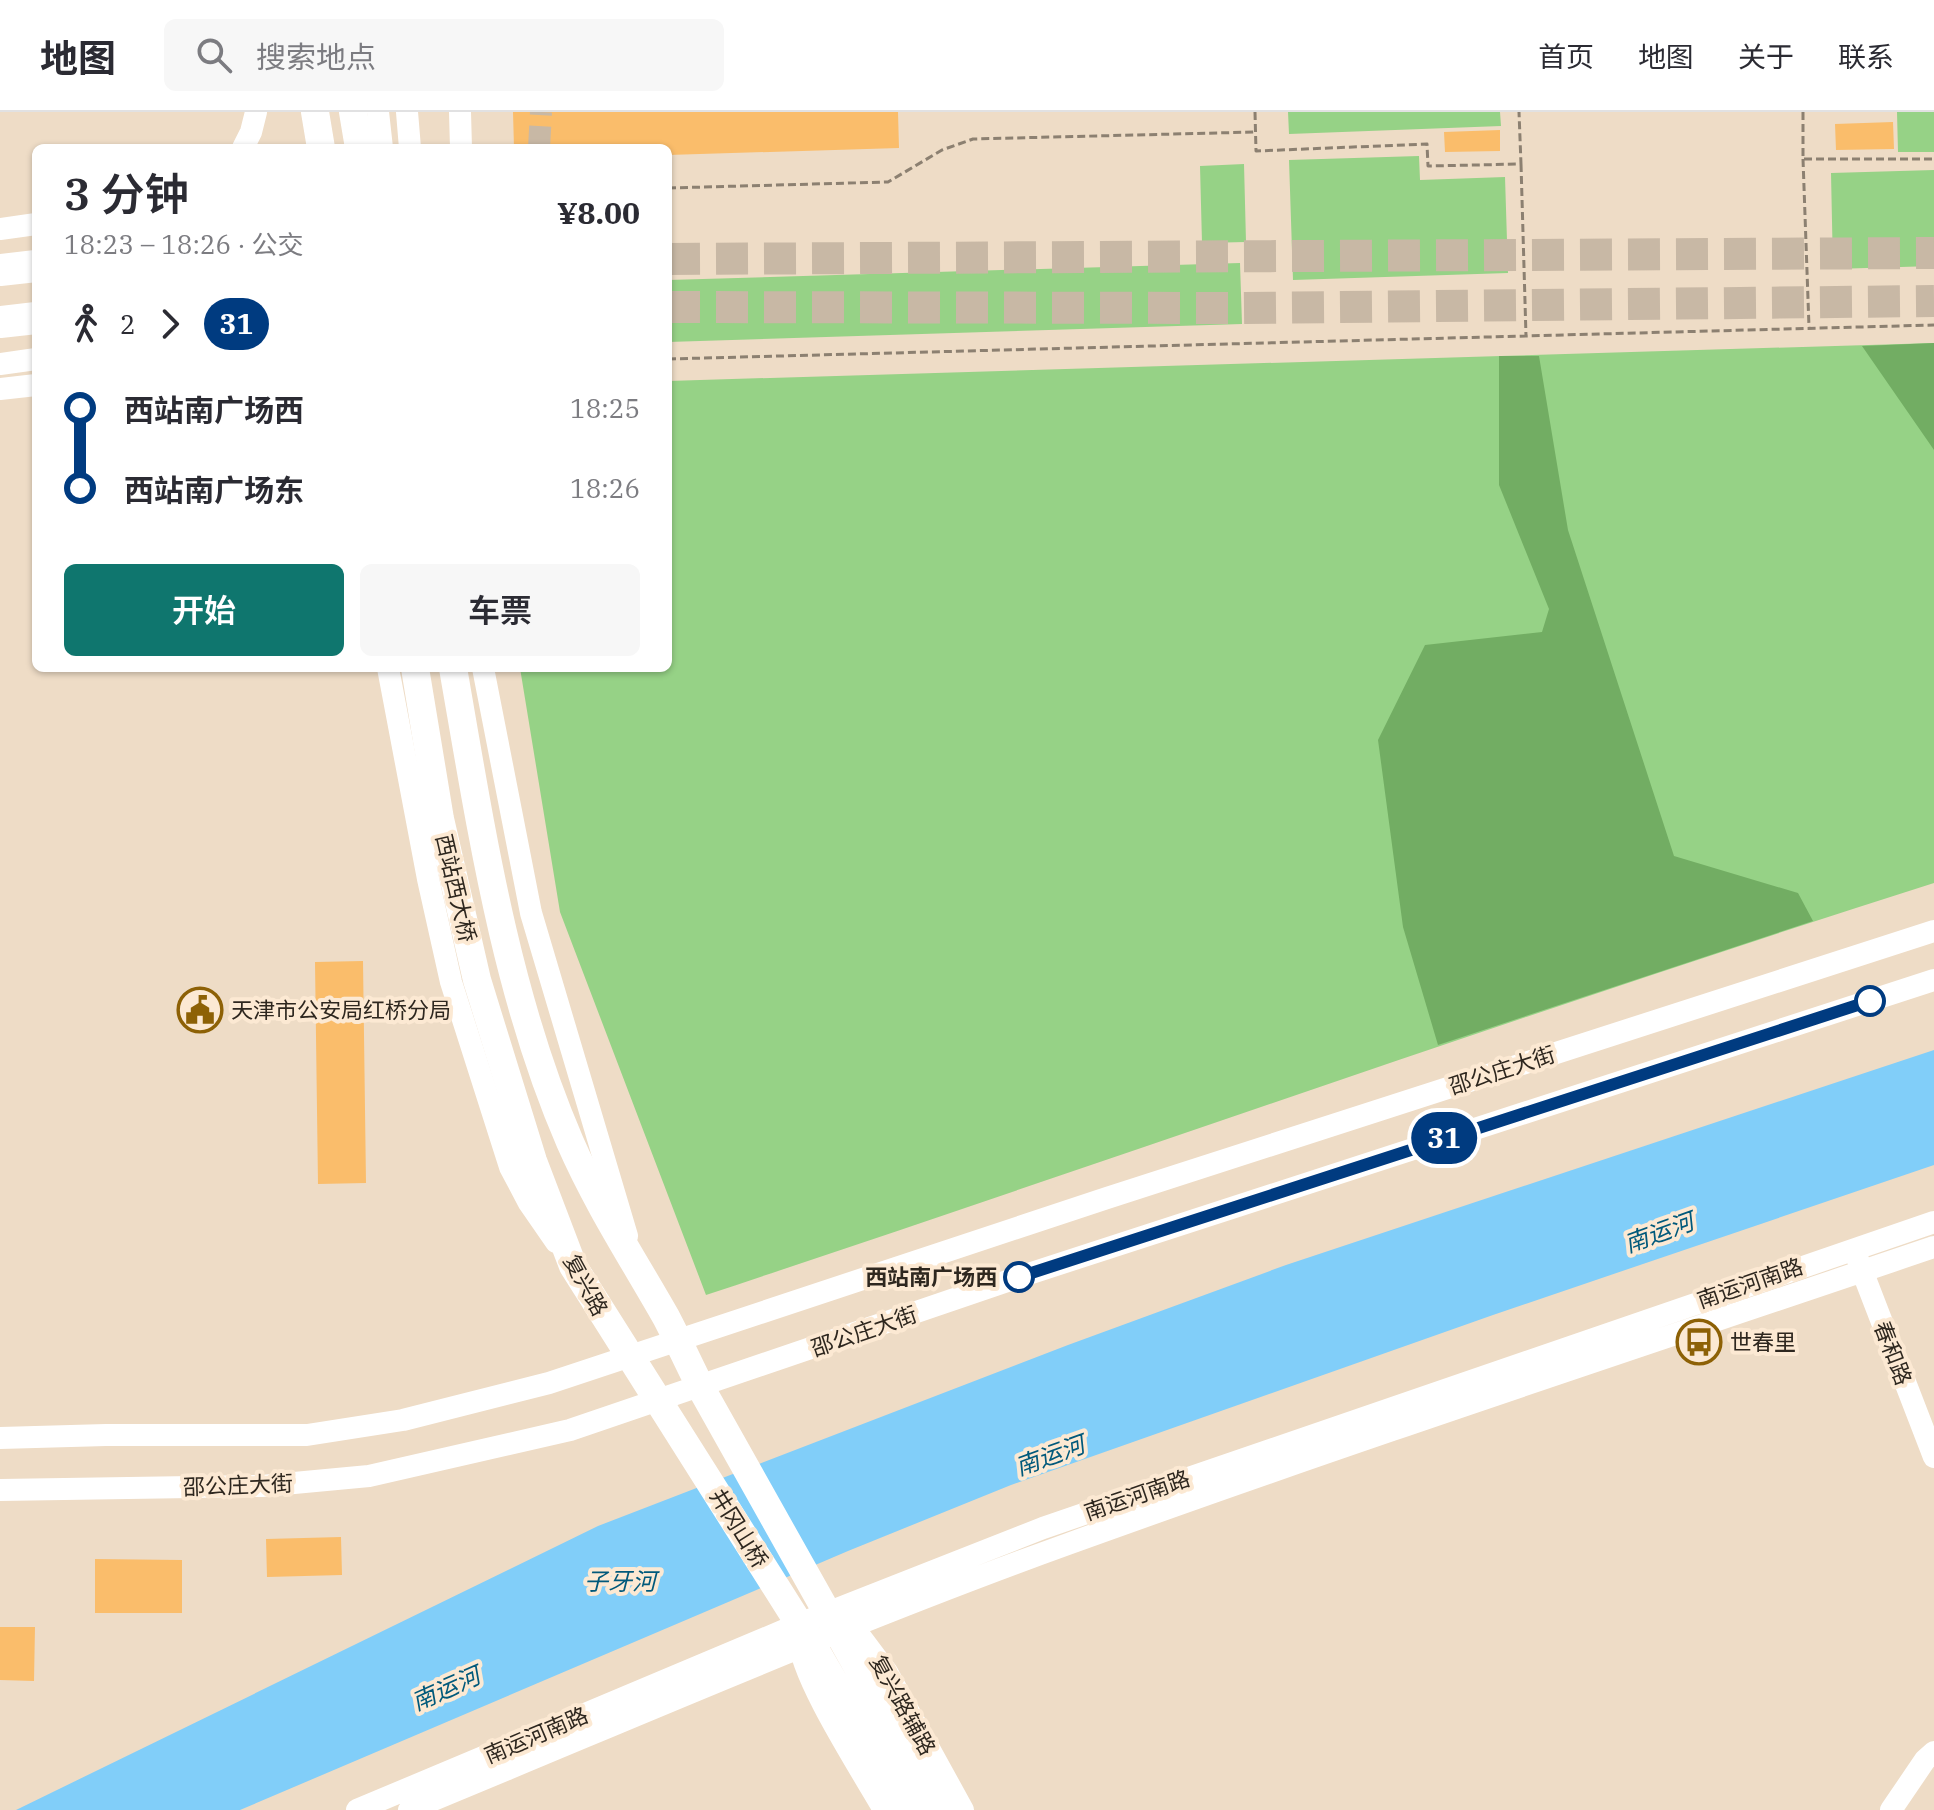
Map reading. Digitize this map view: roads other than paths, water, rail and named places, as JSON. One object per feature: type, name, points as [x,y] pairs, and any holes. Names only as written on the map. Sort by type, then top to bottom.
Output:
[{"type":"highway","points":[[0,270],[32,266]]},
{"type":"highway","points":[[0,322],[32,318]]},
{"type":"main road","points":[[315,112],[320,144]]},
{"type":"main road","points":[[353,112],[358,144]]},
{"type":"main road","name":"西站西大桥","points":[[416,672],[440,819],[477,980],[513,1103]]},
{"type":"main road","name":"西站西大桥","points":[[454,672],[493,890],[526,1022],[549,1089],[600,1207],[636,1268]]},
{"type":"main road","name":"复兴路","points":[[513,1103],[573,1266],[627,1356],[690,1451]]},
{"type":"main road","points":[[636,1268],[678,1340],[701,1388]]},
{"type":"main road","name":"井冈山桥","points":[[701,1388],[835,1617]]},
{"type":"main road","name":"井冈山桥","points":[[690,1451],[799,1631]]},
{"type":"main road","points":[[835,1617],[938,1810]]},
{"type":"main road","points":[[799,1631],[908,1810]]},
{"type":"street","points":[[245,144],[256,112]]},
{"type":"street","points":[[378,112],[382,144]]},
{"type":"street","points":[[407,112],[410,144]]},
{"type":"street","points":[[460,112],[461,144]]},
{"type":"street","points":[[0,229],[32,225]]},
{"type":"street","points":[[0,364],[32,360]]},
{"type":"street","points":[[0,389],[32,385]]},
{"type":"street","points":[[389,672],[428,879],[459,1009],[510,1167],[529,1203],[573,1266]]},
{"type":"street","points":[[484,672],[531,913],[636,1268]]},
{"type":"street","name":"邵公庄大街","points":[[0,1438],[307,1435],[403,1420],[549,1383],[1934,931]]},
{"type":"street","name":"邵公庄大街","points":[[0,1490],[262,1486],[369,1476],[570,1430],[701,1388],[1019,1277],[1934,980]]},
{"type":"street","name":"南运河南路","points":[[357,1810],[835,1617],[1043,1528],[1934,1222]]},
{"type":"street","name":"南运河南路","points":[[835,1617],[1096,1534],[1409,1424],[1934,1247]]},
{"type":"street","name":"春和路","points":[[1853,1248],[1934,1457]]},
{"type":"street","name":"复兴路辅路","points":[[835,1617],[887,1672],[963,1810]]},
{"type":"street","points":[[799,1631],[810,1677],[884,1810]]},
{"type":"street","name":"南运河南路","points":[[409,1810],[799,1631]]},
{"type":"street","points":[[1891,1810],[1925,1760],[1934,1752]]},
{"type":"water","name":"子牙河","points":[[1934,1050],[1934,1165],[1493,1315],[1011,1485],[848,1551],[240,1810],[16,1810],[598,1526],[1068,1345],[1286,1265]]},
{"type":"tunnel","points":[[539,144],[541,112]]},
{"type":"tunnel","points":[[672,259],[1934,253]]},
{"type":"tunnel","points":[[672,307],[1243,308],[1934,301]]},
{"type":"place","name":"天津市公安局红桥分局","points":[[200,1010]]},
{"type":"place","name":"西站南广场西","points":[[1019,1277]]},
{"type":"place","name":"世春里","points":[[1699,1342]]},
{"type":"water label","name":"南运河","points":[[1659,1233]]},
{"type":"water label","name":"南运河","points":[[1050,1456]]},
{"type":"water label","name":"南运河","points":[[446,1689]]}]
